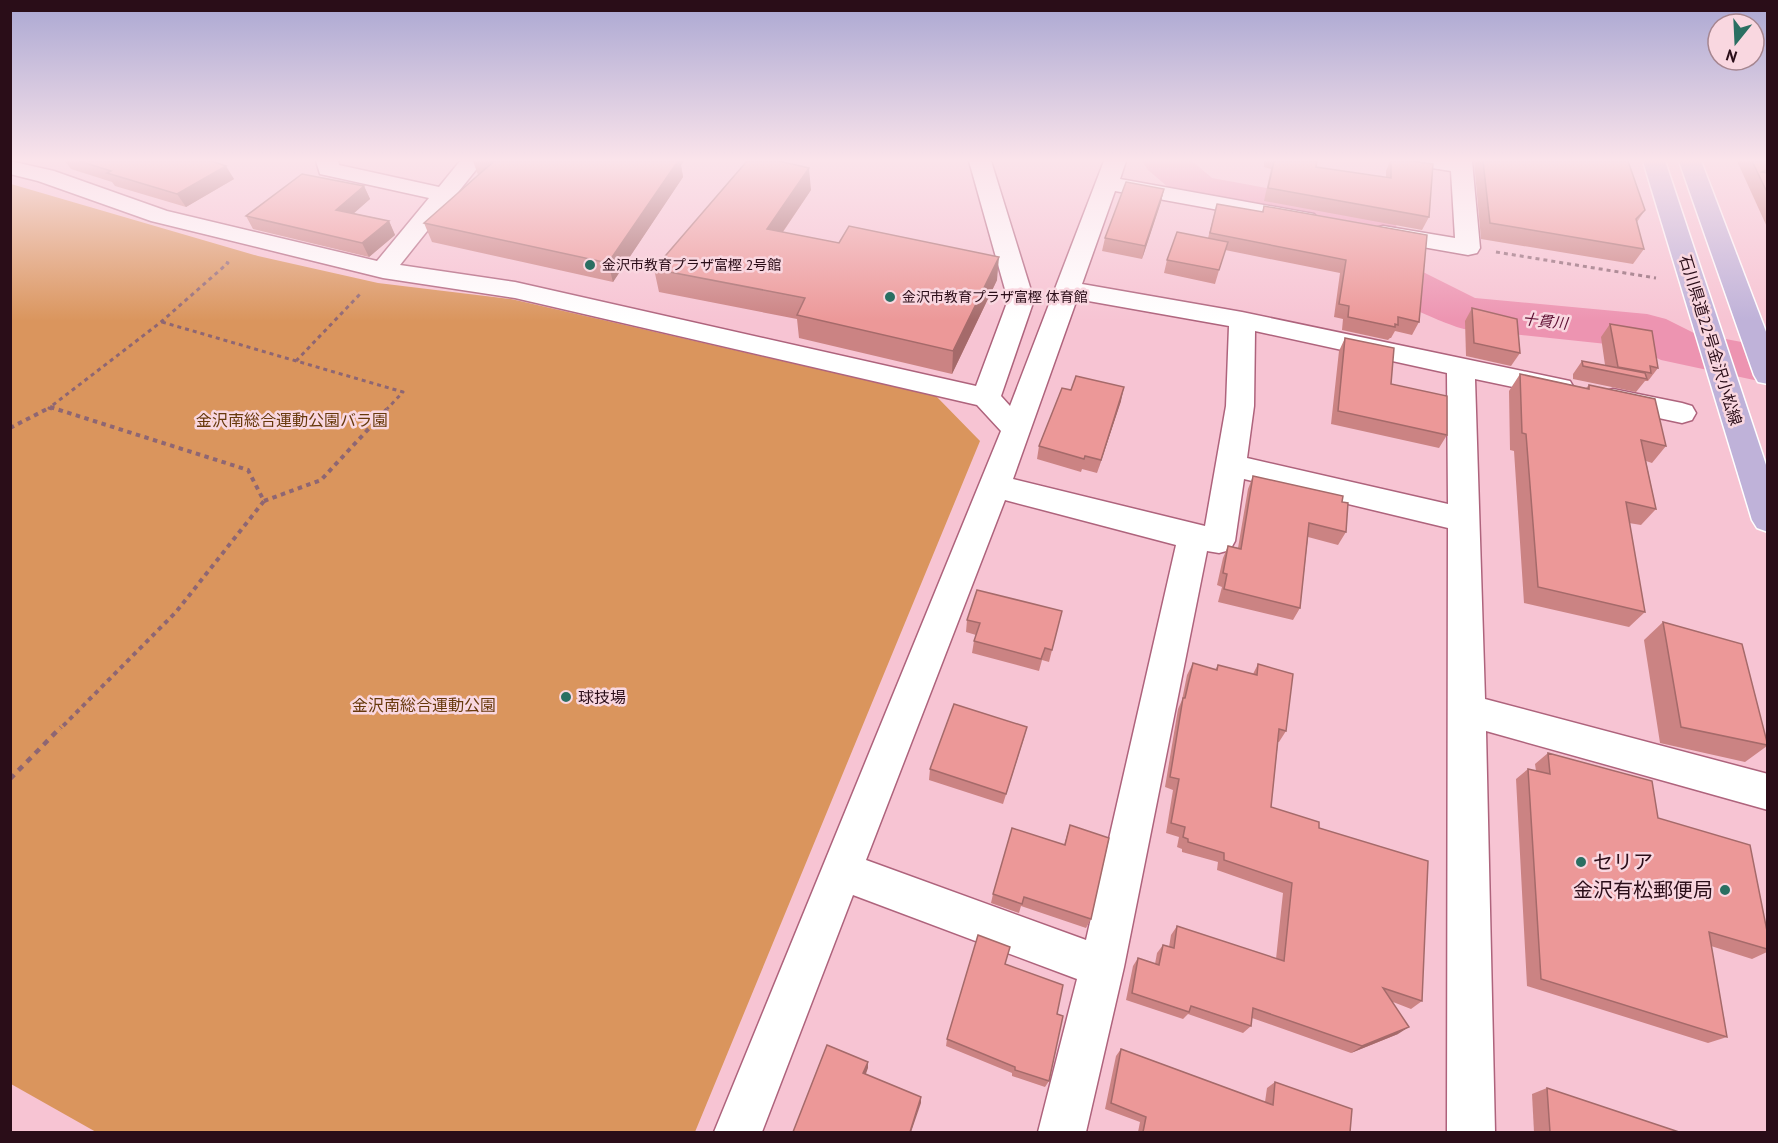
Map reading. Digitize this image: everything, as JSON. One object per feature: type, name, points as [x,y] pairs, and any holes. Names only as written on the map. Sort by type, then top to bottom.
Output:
[{"type":"main road","name":"石川県道22号金沢小松線","points":[[1671,214],[1767,520]]},
{"type":"main road","points":[[1709,214],[1763,363]]},
{"type":"street","points":[[154,214],[383,270],[515,290],[986,398],[1016,429]]},
{"type":"street","points":[[383,270],[429,214]]},
{"type":"street","points":[[986,398],[1021,300],[996,214]]},
{"type":"street","points":[[738,1132],[995,486],[1095,214]]},
{"type":"street","points":[[1290,214],[1331,224]]},
{"type":"street","points":[[1374,231],[1468,248],[1465,214]]},
{"type":"street","points":[[1021,300],[1062,298],[1242,320],[1461,368],[1682,412]]},
{"type":"street","points":[[995,486],[1194,537],[1219,541],[1240,406],[1242,320]]},
{"type":"street","points":[[1461,368],[1471,1132]]},
{"type":"street","points":[[1231,465],[1464,520]]},
{"type":"street","points":[[1062,1132],[1102,967],[1194,537]]},
{"type":"street","points":[[1467,710],[1767,792]]},
{"type":"street","points":[[841,871],[1102,967]]},
{"type":"path","points":[[1468,248],[1656,278]]},
{"type":"path","points":[[10,428],[49,408],[161,322],[228,263],[220,260]]},
{"type":"path","points":[[296,361],[383,270]]},
{"type":"path","points":[[10,779],[176,612],[264,501],[321,480],[403,392],[161,322]]},
{"type":"path","points":[[49,408],[248,470],[264,501]]},
{"type":"green space","name":"金沢南総合運動公園","points":[[11,214],[115,214],[258,256],[378,283],[511,299],[936,396],[980,441],[695,1132],[96,1132],[11,1084]]},
{"type":"building","points":[[357,214],[389,221],[362,243],[246,216]]},
{"type":"building","points":[[434,214],[641,214],[608,263],[424,223]]},
{"type":"building","points":[[701,214],[777,214],[767,229],[839,243],[849,226],[999,257],[953,351],[797,315],[805,298],[654,269]]},
{"type":"building","points":[[1114,214],[1156,214],[1145,246],[1105,238]]},
{"type":"building","points":[[1215,214],[1311,214],[1427,235],[1419,322],[1398,317],[1398,325],[1395,324],[1395,327],[1348,317],[1349,306],[1339,304],[1346,260],[1210,233]]},
{"type":"building","points":[[1489,214],[1641,214],[1636,219],[1644,249],[1490,223]]},
{"type":"building","points":[[1177,232],[1228,242],[1219,270],[1167,260]]},
{"type":"building","points":[[1472,308],[1517,319],[1520,353],[1474,343]]},
{"type":"building","points":[[1610,324],[1652,331],[1658,368],[1650,366],[1651,373],[1618,367]]},
{"type":"building","points":[[1345,338],[1394,348],[1391,384],[1447,396],[1447,435],[1338,411]]},
{"type":"building","points":[[1582,361],[1645,373],[1647,379],[1583,366]]},
{"type":"building","points":[[1520,374],[1589,389],[1589,385],[1655,399],[1666,446],[1641,440],[1656,509],[1626,502],[1645,612],[1538,587],[1526,434],[1522,433]]},
{"type":"building","points":[[1076,376],[1124,387],[1101,460],[1085,456],[1084,459],[1039,446],[1062,388],[1071,390]]},
{"type":"building","points":[[1253,476],[1343,496],[1342,502],[1348,503],[1346,532],[1309,523],[1300,608],[1224,589],[1227,574],[1223,573],[1228,546],[1241,549]]},
{"type":"building","points":[[977,590],[1062,611],[1052,650],[1045,648],[1041,659],[974,641],[980,623],[967,620]]},
{"type":"building","points":[[1663,622],[1742,644],[1767,745],[1681,727]]},
{"type":"building","points":[[1193,663],[1217,670],[1218,665],[1257,675],[1258,664],[1293,674],[1286,731],[1279,729],[1271,807],[1319,822],[1319,828],[1428,861],[1422,1001],[1383,988],[1409,1027],[1362,1046],[1253,1008],[1251,1026],[1191,1006],[1189,1012],[1132,993],[1138,958],[1159,965],[1163,945],[1174,948],[1177,926],[1284,961],[1292,883],[1224,860],[1224,853],[1188,842],[1188,839],[1183,837],[1185,827],[1171,823],[1179,779],[1170,777],[1183,698],[1185,698]]},
{"type":"building","points":[[954,704],[1027,727],[1006,794],[930,769]]},
{"type":"building","points":[[1548,753],[1652,781],[1658,818],[1750,845],[1767,931],[1767,949],[1709,932],[1727,1037],[1541,979],[1528,769],[1550,774]]},
{"type":"building","points":[[1070,825],[1109,838],[1091,919],[1024,897],[1022,904],[993,894],[1012,828],[1065,845]]},
{"type":"building","points":[[978,935],[1010,947],[1005,964],[1063,985],[1057,1014],[1063,1016],[1049,1081],[1015,1070],[1015,1067],[947,1039]]},
{"type":"building","points":[[827,1045],[868,1062],[863,1073],[921,1097],[910,1132],[793,1132]]},
{"type":"building","points":[[1121,1049],[1273,1105],[1275,1082],[1352,1109],[1350,1132],[1143,1132],[1146,1117],[1111,1103]]},
{"type":"building","points":[[1547,1088],[1679,1132],[1550,1132]]},
{"type":"waterway","name":"十貫川","points":[[1339,214],[1371,220],[1379,265],[1395,278],[1464,313],[1647,331],[1680,348],[1768,365]]},
{"type":"place","name":"金沢市教育プラザ富樫 2号館","points":[[590,265]]},
{"type":"place","name":"金沢市教育プラザ富樫 体育館","points":[[890,297]]},
{"type":"place","name":"球技場","points":[[566,697]]},
{"type":"place","name":"セリア","points":[[1581,862]]},
{"type":"place","name":"金沢有松郵便局","points":[[1725,890]]},
{"type":"park label","name":"金沢南総合運動公園バラ園","points":[[292,420]]}]
